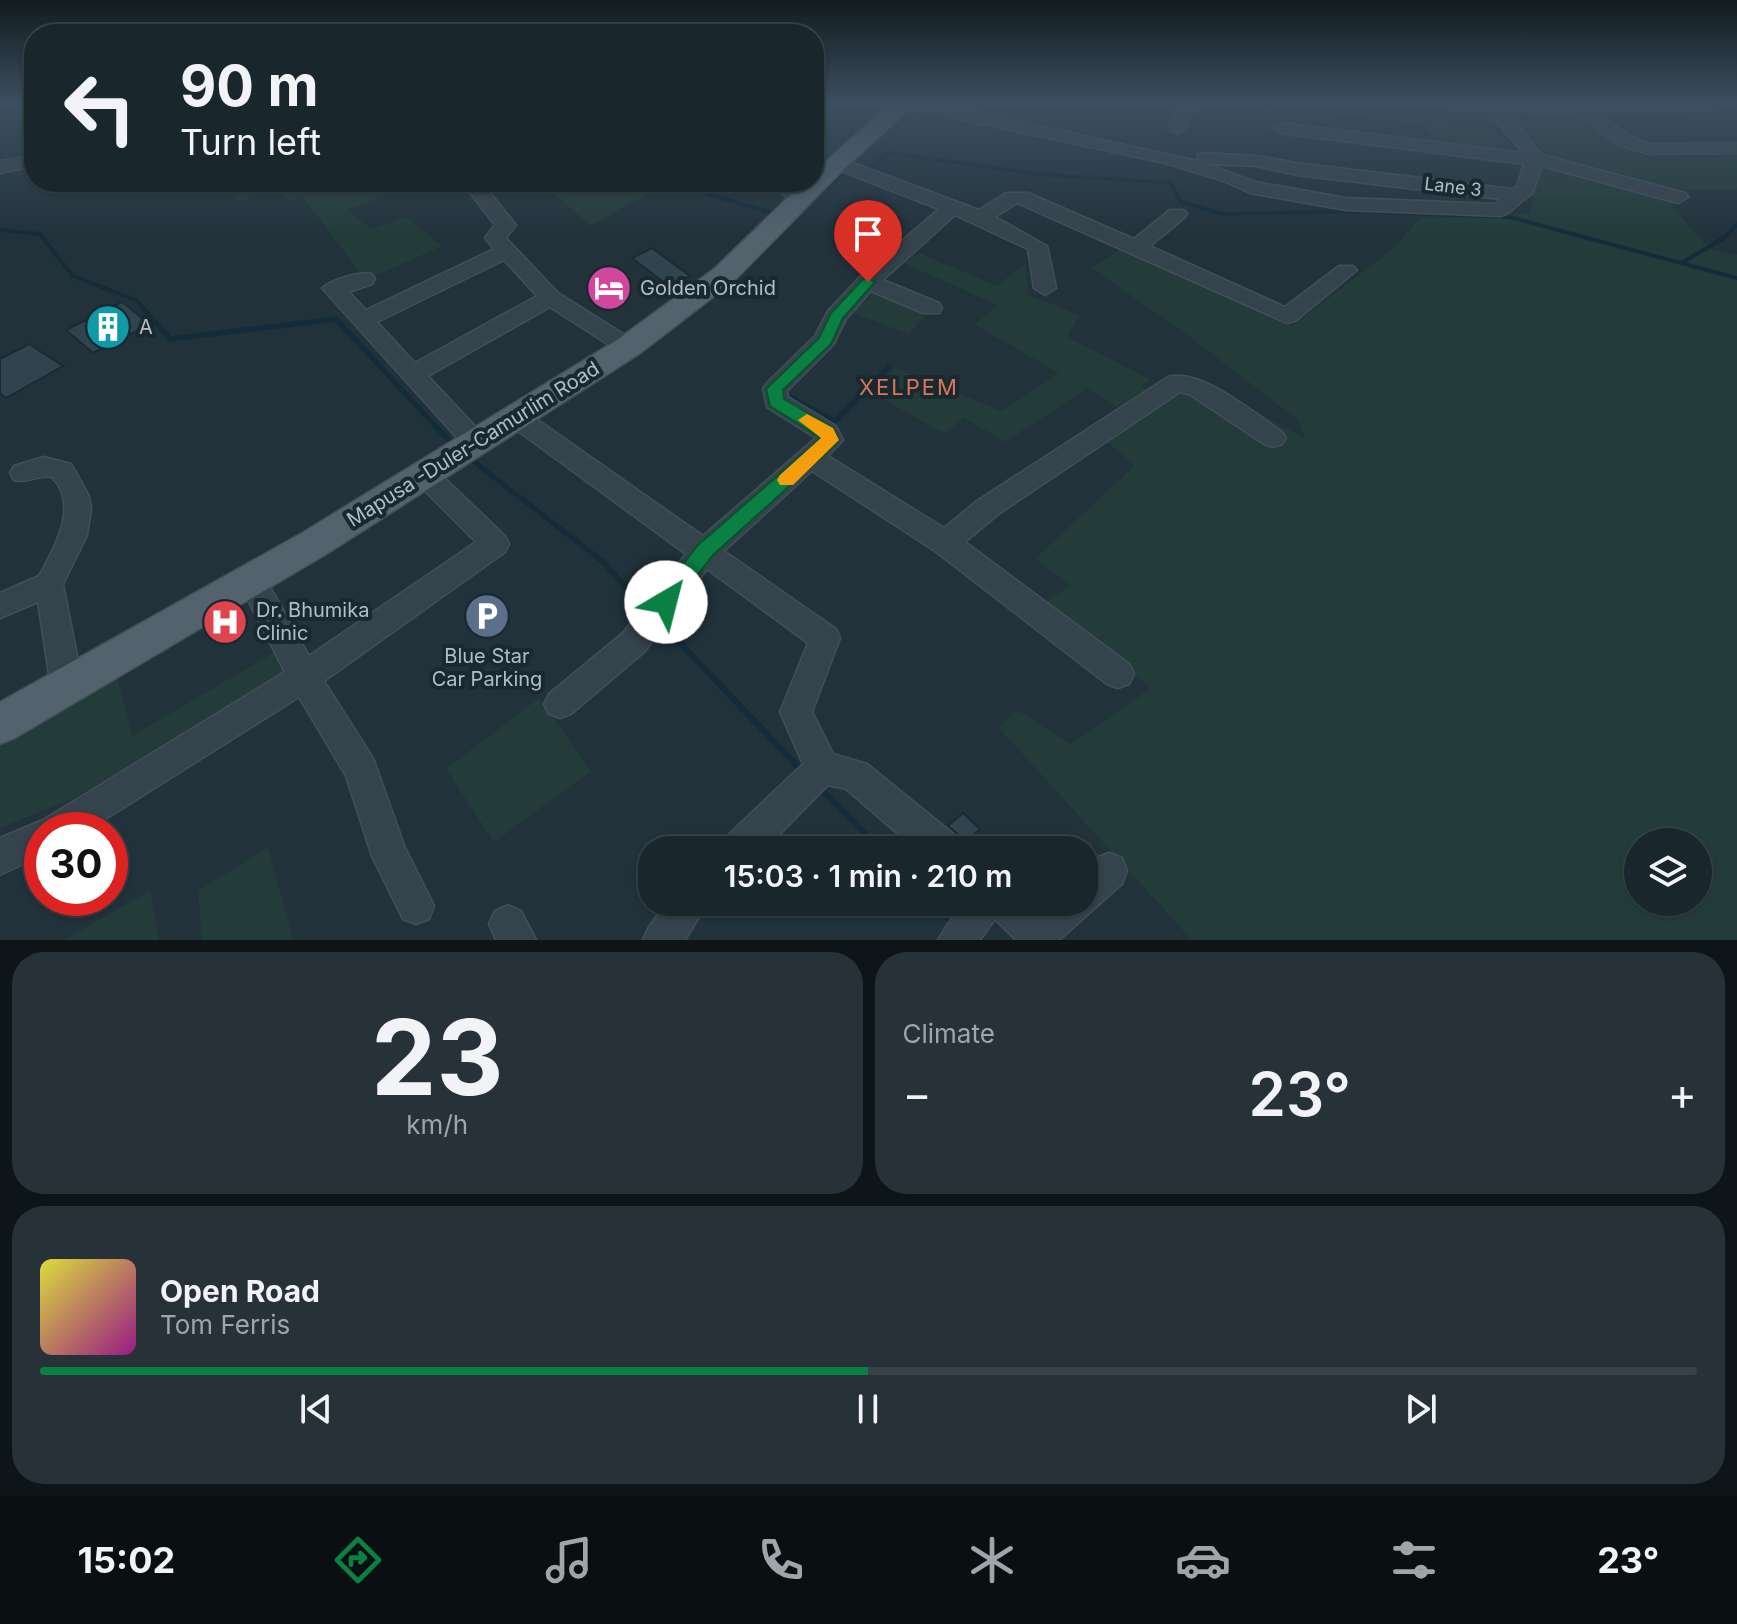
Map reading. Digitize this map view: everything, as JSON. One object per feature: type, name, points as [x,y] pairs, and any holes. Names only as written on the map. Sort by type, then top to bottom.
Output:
[{"type":"main road","name":"Mapusa -Duler-Camurlim Road","points":[[824,176],[854,148]]},
{"type":"main road","name":"Mapusa -Duler-Camurlim Road","points":[[0,724],[477,444],[628,347],[724,275],[808,192]]},
{"type":"street","points":[[1115,148],[1184,163],[1231,177],[1250,187],[1346,204],[1501,210],[1514,195],[1525,190],[1535,160],[1529,148]]},
{"type":"street","points":[[1438,148],[1535,160],[1603,174],[1678,197]]},
{"type":"street","points":[[1646,148],[1737,148]]},
{"type":"street","name":"Lane 3","points":[[1184,163],[1204,158],[1256,161],[1297,169],[1514,195]]},
{"type":"street","points":[[0,167],[24,163]]},
{"type":"street","points":[[837,163],[981,218],[1037,246],[1045,288]]},
{"type":"street","points":[[479,192],[506,225],[495,238],[550,298],[628,347]]},
{"type":"street","points":[[791,192],[802,198]]},
{"type":"street","points":[[981,218],[1013,197],[1028,199],[1287,316],[1346,270]]},
{"type":"street","points":[[560,704],[634,642],[705,551],[830,440],[827,432],[776,401],[775,389],[825,340],[836,316],[868,282],[952,207]]},
{"type":"street","points":[[1136,248],[1177,214]]},
{"type":"street","points":[[364,320],[505,251]]},
{"type":"street","points":[[364,279],[335,289],[477,444]]},
{"type":"street","points":[[868,282],[931,308]]},
{"type":"street","points":[[413,374],[550,298]]},
{"type":"street","points":[[945,543],[987,508],[1176,383],[1196,387],[1273,438]]},
{"type":"street","points":[[516,417],[825,638],[796,712],[822,768]]},
{"type":"street","points":[[811,458],[945,543],[1118,674]]},
{"type":"street","points":[[23,473],[56,465],[66,472],[79,497],[77,523],[49,584],[67,687]]},
{"type":"street","points":[[85,812],[304,677],[495,544],[425,475]]},
{"type":"street","points":[[251,579],[304,677],[361,769],[390,856],[416,906]]},
{"type":"street","points":[[0,606],[49,584]]},
{"type":"street","points":[[753,836],[822,768]]},
{"type":"street","points":[[822,768],[855,775],[927,836]]},
{"type":"street","points":[[0,857],[24,846]]},
{"type":"street","points":[[662,940],[680,916]]},
{"type":"street","points":[[957,940],[974,916]]},
{"type":"street","points":[[1018,916],[1037,935],[1058,916]]},
{"type":"green space","points":[[1474,148],[1514,148],[1521,154]]},
{"type":"green space","points":[[1535,148],[1626,148],[1652,159],[1688,162],[1737,154],[1737,189],[1688,189],[1671,205],[1709,249],[1737,255],[1737,940],[1192,940],[999,728],[1017,710],[1071,744],[1151,688],[1044,603],[1071,585],[1035,559],[1134,466],[1107,441],[1202,380],[1305,439],[1298,420],[1181,330],[1091,268],[1123,248],[1292,326],[1394,248],[1419,219],[1530,213],[1541,156]]},
{"type":"green space","points":[[229,192],[262,192],[238,201]]},
{"type":"green space","points":[[280,192],[393,192],[348,210],[371,229],[407,217],[442,246],[366,280],[302,196],[288,201]]},
{"type":"green space","points":[[553,192],[652,192],[590,226]]},
{"type":"green space","points":[[919,253],[997,286],[1026,263],[1028,295],[1080,315],[1067,337],[1150,379],[1142,386],[1146,390],[1116,407],[1088,388],[1005,442],[963,417],[945,434],[872,393],[896,368],[1001,411],[1059,373],[975,325],[997,305],[904,263]]},
{"type":"green space","points":[[873,294],[928,312],[909,334],[853,313]]},
{"type":"green space","points":[[277,651],[286,674],[72,799],[40,812],[24,812],[24,818],[0,828],[0,736],[117,675],[132,736]]},
{"type":"green space","points":[[539,698],[591,771],[494,842],[446,769]]},
{"type":"green space","points":[[268,847],[293,940],[202,940],[198,891]]},
{"type":"green space","points":[[150,891],[159,940],[64,940],[106,916],[128,916],[128,904]]},
{"type":"building","points":[[652,248],[690,276],[670,287],[632,258]]},
{"type":"building","name":"A","points":[[122,302],[150,324],[93,353],[66,330]]},
{"type":"building","points":[[29,344],[63,366],[6,398],[0,393],[0,359]]},
{"type":"building","points":[[963,813],[980,829],[973,836],[959,836],[948,826]]},
{"type":"waterway","points":[[866,174],[888,153],[1037,174],[1171,183],[1181,202],[1222,214],[1356,211],[1509,217],[1737,278]]},
{"type":"waterway","points":[[824,190],[843,173],[850,173]]},
{"type":"waterway","points":[[705,192],[776,214]]},
{"type":"waterway","points":[[817,196],[822,192]]},
{"type":"waterway","points":[[1683,262],[1724,238],[1737,224]]},
{"type":"waterway","points":[[0,230],[40,234],[73,276],[136,300],[148,314]]},
{"type":"waterway","points":[[146,312],[170,339],[336,319],[454,446]]},
{"type":"waterway","points":[[784,394],[835,421],[889,367]]},
{"type":"waterway","points":[[468,457],[602,561],[625,586]]},
{"type":"waterway","points":[[623,584],[649,611]]},
{"type":"waterway","points":[[662,624],[804,773]]},
{"type":"waterway","points":[[820,788],[867,836]]},
{"type":"waterway","points":[[946,916],[955,925]]},
{"type":"slow traffic","points":[[786,480],[830,440],[827,432],[807,420]]},
{"type":"place","name":"Golden Orchid","points":[[609,288]]},
{"type":"place","name":"A","points":[[108,327]]},
{"type":"place","name":"Blue Star Car Parking","points":[[487,616]]},
{"type":"place","name":"Dr. Bhumika Clinic","points":[[225,622]]},
{"type":"district","name":"XELPEM","points":[[909,387]]},
{"type":"route","points":[[666,602],[705,551],[830,440],[827,432],[776,401],[775,389],[825,340],[836,316],[868,282]]}]
